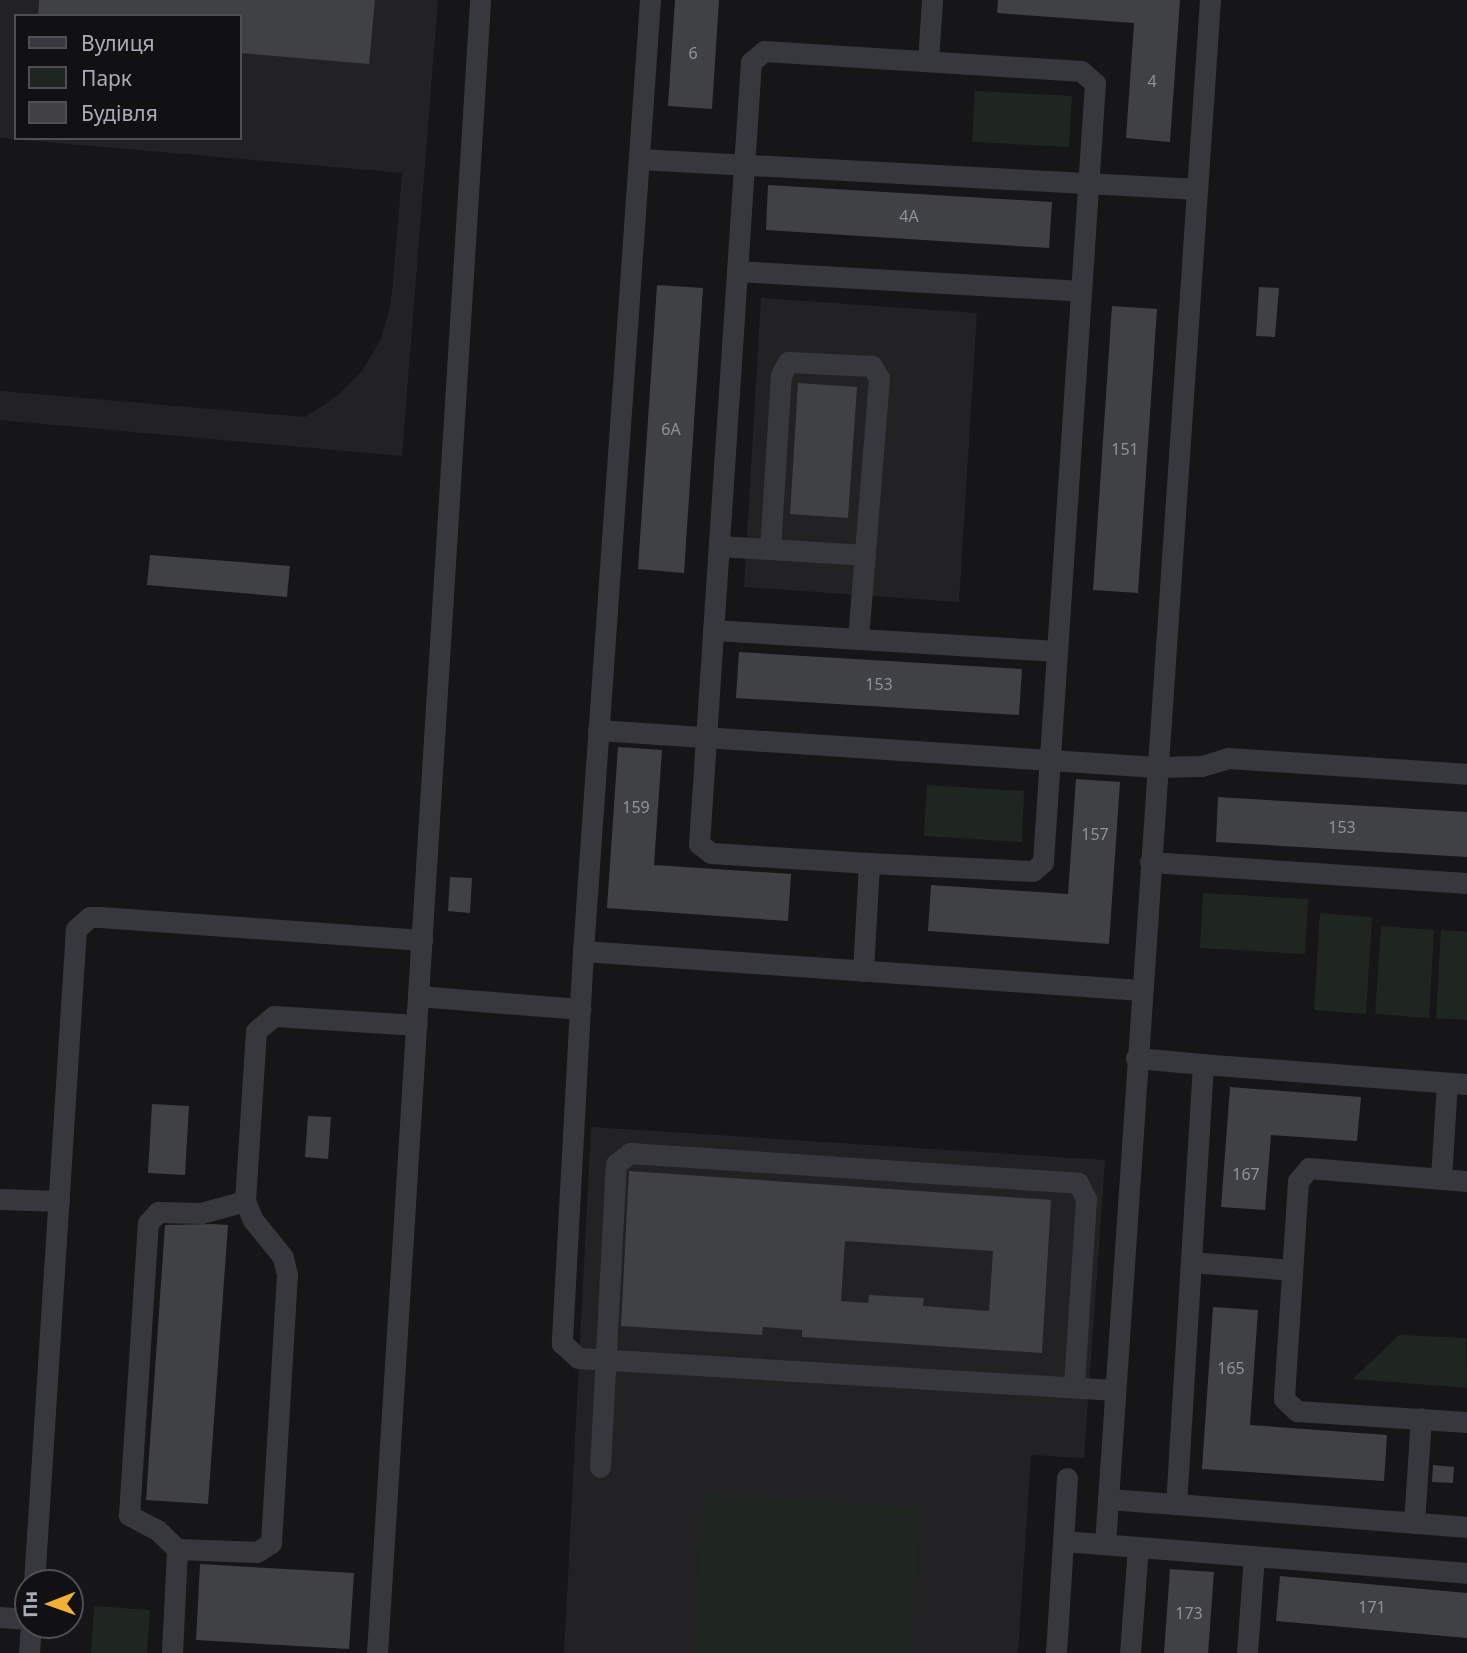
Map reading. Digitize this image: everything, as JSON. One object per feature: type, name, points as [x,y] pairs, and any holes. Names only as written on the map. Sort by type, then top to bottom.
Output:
[{"type":"lane","points":[[377,1653],[480,0]]},
{"type":"lane","points":[[650,0],[583,951],[562,1343],[578,1357],[1115,1390]]},
{"type":"lane","points":[[928,61],[932,0]]},
{"type":"lane","points":[[1105,1544],[1210,0]]},
{"type":"lane","points":[[764,51],[1081,71],[1095,83],[1043,862],[1032,871],[711,853],[699,844],[744,165],[751,62],[764,51]]},
{"type":"lane","points":[[639,159],[1197,189]]},
{"type":"lane","points":[[737,271],[1081,291]]},
{"type":"lane","points":[[770,549],[781,375],[788,362],[796,359],[864,364],[878,370],[858,639]]},
{"type":"lane","points":[[719,545],[865,555]]},
{"type":"lane","points":[[713,629],[1057,652]]},
{"type":"lane","points":[[598,730],[1157,767],[1202,766],[1228,758],[1467,774]]},
{"type":"lane","points":[[1150,862],[1467,883]]},
{"type":"lane","points":[[863,971],[869,863]]},
{"type":"lane","points":[[35,1569],[76,929],[82,921],[100,917],[422,940]]},
{"type":"lane","points":[[583,951],[1141,990]]},
{"type":"lane","points":[[418,996],[580,1009]]},
{"type":"lane","points":[[245,1201],[201,1213],[158,1212],[148,1223],[129,1515],[157,1530],[177,1549],[257,1552],[271,1543],[287,1275],[283,1257],[253,1220],[245,1201],[256,1031],[261,1022],[274,1016],[417,1024]]},
{"type":"lane","points":[[1136,1058],[1457,1084],[1441,1178]]},
{"type":"lane","points":[[1176,1504],[1203,1064]]},
{"type":"lane","points":[[600,1467],[615,1164],[630,1153],[1078,1183],[1086,1199],[1074,1387]]},
{"type":"lane","points":[[1467,1181],[1309,1168],[1298,1181],[1284,1399],[1297,1410],[1467,1422]]},
{"type":"lane","points":[[0,1199],[59,1201]]},
{"type":"lane","points":[[1191,1262],[1292,1270]]},
{"type":"lane","points":[[1414,1523],[1421,1419]]},
{"type":"lane","points":[[1056,1653],[1067,1478]]},
{"type":"lane","points":[[1108,1499],[1467,1527]]},
{"type":"lane","points":[[1063,1541],[1467,1573]]},
{"type":"lane","points":[[1130,1653],[1138,1547]]},
{"type":"lane","points":[[172,1653],[177,1549]]},
{"type":"lane","points":[[1247,1653],[1254,1556]]},
{"type":"shaded area","points":[[0,0],[438,0],[402,456],[0,420],[0,391],[305,417],[336,397],[362,371],[381,339],[391,303],[402,173],[23,140],[242,140],[242,14],[14,14],[14,139],[0,138]]},
{"type":"shaded area","points":[[761,298],[977,313],[959,602],[744,587]]},
{"type":"shaded area","points":[[591,1127],[1105,1160],[1084,1458],[1031,1455],[1018,1653],[564,1653]]},
{"type":"green space","points":[[975,91],[1072,96],[1069,147],[972,142]]},
{"type":"green space","points":[[927,785],[1024,791],[1022,842],[924,836]]},
{"type":"green space","points":[[1203,893],[1308,899],[1305,954],[1200,948]]},
{"type":"green space","points":[[1320,913],[1372,917],[1366,1014],[1314,1010]]},
{"type":"green space","points":[[1381,926],[1434,930],[1429,1018],[1375,1014]]},
{"type":"green space","points":[[1441,930],[1467,932],[1467,1020],[1436,1018]]},
{"type":"green space","points":[[1399,1335],[1466,1338],[1467,1388],[1353,1379]]},
{"type":"green space","points":[[704,1493],[920,1508],[911,1653],[693,1653]]},
{"type":"green space","points":[[94,1606],[150,1610],[147,1653],[91,1653]]},
{"type":"building","points":[[39,0],[375,0],[369,64],[242,53],[242,14],[38,14]]},
{"type":"building","points":[[675,0],[719,0],[712,109],[668,106]]},
{"type":"building","points":[[998,0],[1180,0],[1170,142],[1126,138],[1134,23],[997,13]]},
{"type":"building","points":[[768,185],[1052,202],[1049,248],[766,230]]},
{"type":"building","points":[[657,285],[703,288],[684,573],[638,569]]},
{"type":"building","points":[[1259,287],[1279,288],[1275,337],[1256,336]]},
{"type":"building","points":[[1112,306],[1157,309],[1138,593],[1093,590]]},
{"type":"building","points":[[798,383],[857,387],[848,518],[790,514]]},
{"type":"building","points":[[150,555],[290,566],[287,597],[147,585]]},
{"type":"building","points":[[739,652],[1022,669],[1019,715],[736,698]]},
{"type":"building","points":[[618,747],[662,750],[654,865],[791,874],[788,921],[607,908]]},
{"type":"building","points":[[1076,779],[1120,782],[1109,944],[928,931],[931,885],[1068,894]]},
{"type":"building","points":[[1218,797],[1467,812],[1467,857],[1216,842]]},
{"type":"building","points":[[450,877],[472,878],[470,913],[448,911]]},
{"type":"building","points":[[1230,1087],[1361,1097],[1357,1141],[1271,1135],[1265,1210],[1221,1207]]},
{"type":"building","points":[[152,1104],[189,1106],[185,1175],[148,1173]]},
{"type":"building","points":[[308,1116],[331,1117],[328,1159],[305,1157]]},
{"type":"building","points":[[629,1171],[1051,1200],[1042,1353],[802,1337],[802,1330],[763,1327],[762,1335],[621,1326]],"holes":[[[845,1241],[993,1251],[989,1311],[923,1306],[924,1298],[869,1295],[868,1303],[841,1301]]]},
{"type":"building","points":[[165,1225],[228,1225],[208,1504],[146,1500]]},
{"type":"building","points":[[1213,1307],[1258,1310],[1250,1425],[1387,1435],[1384,1481],[1202,1469]]},
{"type":"building","points":[[1433,1465],[1454,1467],[1453,1483],[1432,1482]]},
{"type":"building","points":[[200,1564],[354,1573],[349,1649],[196,1640]]},
{"type":"building","points":[[1170,1569],[1214,1572],[1208,1653],[1164,1653]]},
{"type":"building","points":[[1280,1576],[1467,1593],[1467,1638],[1276,1621]]}]
